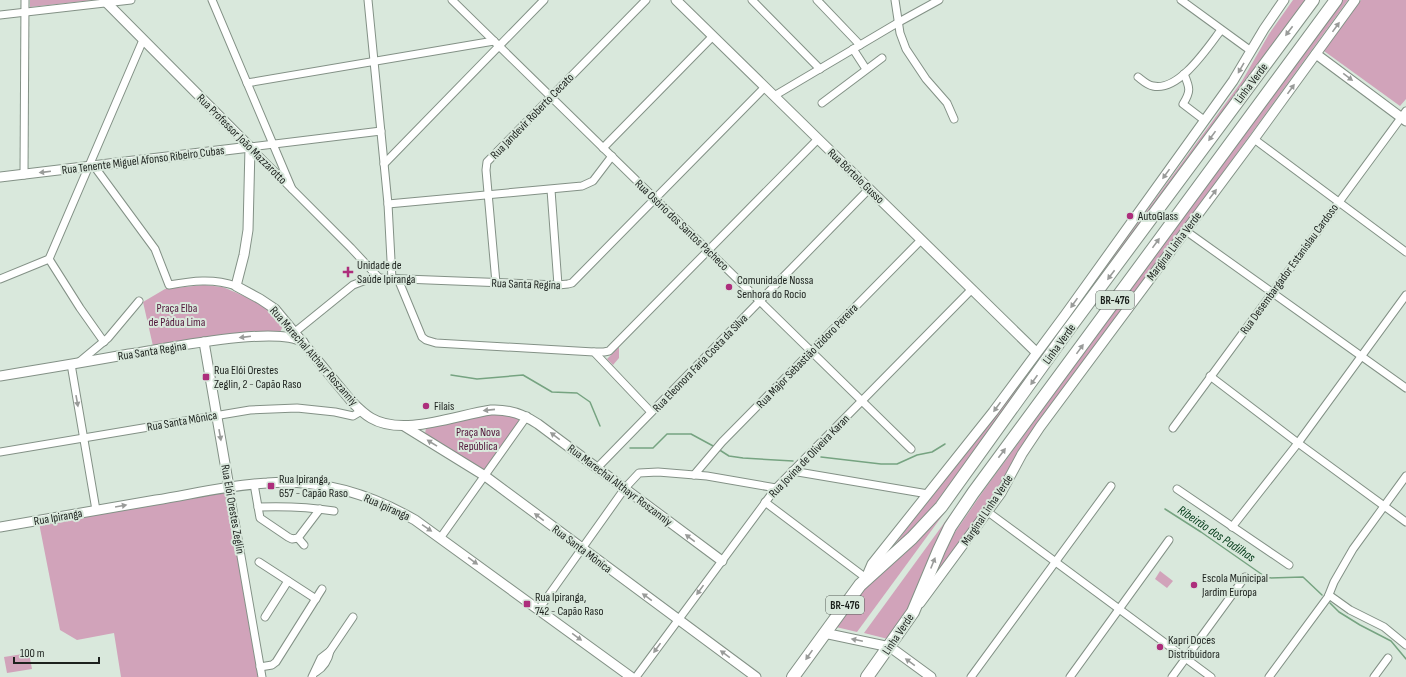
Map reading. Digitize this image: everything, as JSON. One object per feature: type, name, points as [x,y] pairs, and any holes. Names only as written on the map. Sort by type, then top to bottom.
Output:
[{"type":"highway","name":"Linha Verde","points":[[793,677],[853,593],[866,578],[912,538],[941,507],[1066,333],[1313,0]]},
{"type":"highway","name":"Linha Verde","points":[[867,677],[890,647],[913,612],[950,527],[973,493],[1336,0]]},
{"type":"main road","name":"Rua Bôrtolo Gusso","points":[[676,0],[1036,352]]},
{"type":"main road","points":[[866,578],[872,564],[993,412],[1036,352],[1065,315],[1238,74],[1264,29],[1284,0]]},
{"type":"main road","name":"Marginal Linha Verde","points":[[913,612],[988,512],[1001,493],[1022,454],[1040,427],[1186,232],[1355,0]]},
{"type":"main road","name":"Rua Professor João Mazzarotto","points":[[105,1],[250,147]]},
{"type":"main road","points":[[1316,54],[1404,116]]},
{"type":"main road","points":[[236,286],[244,255],[248,230],[250,147]]},
{"type":"main road","name":"Rua Tenente Miguel Afonso Ribeiro Cubas","points":[[0,178],[250,147]]},
{"type":"main road","name":"Rua Marechal Althayr Roszanniy","points":[[236,286],[276,309],[358,408],[372,419],[389,425],[404,426],[418,425],[491,410],[511,411],[527,416],[722,561]]},
{"type":"main road","points":[[284,337],[288,332],[288,323]]},
{"type":"main road","name":"Rua Santa Regina","points":[[0,376],[74,364],[93,356],[254,336],[292,338],[304,343]]},
{"type":"main road","name":"Rua Elói Orestes Zeglin","points":[[204,342],[229,487]]},
{"type":"main road","name":"Rua Santa Mônica","points":[[404,426],[485,476],[756,677]]},
{"type":"main road","name":"Rua Ipiranga","points":[[0,527],[229,487],[254,484],[299,483],[346,491],[371,499],[404,513],[441,537],[631,677]]},
{"type":"main road","points":[[824,633],[890,647],[931,677]]},
{"type":"street","points":[[24,174],[25,0]]},
{"type":"street","points":[[0,15],[105,1],[131,0]]},
{"type":"street","points":[[212,0],[292,189]]},
{"type":"street","points":[[368,0],[395,279],[419,332],[426,340],[430,342],[594,352],[610,351],[818,139]]},
{"type":"street","name":"Rua Osório dos Santos Pacheco","points":[[452,0],[911,449]]},
{"type":"street","points":[[384,164],[497,44],[544,0]]},
{"type":"street","name":"Rua Jandevir Roberto Cecato","points":[[496,283],[486,170],[487,162],[646,0]]},
{"type":"street","points":[[752,0],[820,69]]},
{"type":"street","points":[[817,0],[860,45]]},
{"type":"street","points":[[895,0],[902,41],[908,53],[926,79],[947,103],[954,119]]},
{"type":"street","points":[[774,96],[939,0]]},
{"type":"street","points":[[1180,0],[1251,51]]},
{"type":"street","points":[[1138,77],[1148,85],[1161,87],[1170,84],[1184,74],[1195,63],[1221,30]]},
{"type":"street","points":[[603,148],[713,36]]},
{"type":"street","points":[[0,279],[49,259],[91,166],[143,40]]},
{"type":"street","points":[[247,83],[497,44]]},
{"type":"street","points":[[853,49],[866,69]]},
{"type":"street","points":[[822,103],[882,58]]},
{"type":"street","points":[[1184,74],[1189,89],[1188,96],[1183,104],[1204,120]]},
{"type":"street","name":"Rua Santa Regina","points":[[295,332],[353,285],[366,280],[379,278],[558,285],[572,283],[765,87]]},
{"type":"street","name":"Rua Desembargador Estanislau Cardoso","points":[[1173,428],[1338,202],[1404,116]]},
{"type":"street","name":"Rua Tenente Miguel Afonso Ribeiro Cubas","points":[[250,147],[381,131]]},
{"type":"street","points":[[1254,139],[1406,252]]},
{"type":"street","name":"Rua Professor João Mazzarotto","points":[[250,147],[379,278]]},
{"type":"street","points":[[388,204],[576,188],[588,184],[598,177],[612,156]]},
{"type":"street","name":"Rua Marechal Althayr Roszanniy","points":[[91,166],[155,249],[169,285],[207,281],[226,283],[236,286]]},
{"type":"street","name":"Rua Eleonora Faria Costa da Silva","points":[[597,468],[869,189]]},
{"type":"street","points":[[551,190],[558,285]]},
{"type":"street","points":[[1186,232],[1406,388]]},
{"type":"street","name":"Rua Major Sebastião Izidoro Pereira","points":[[694,475],[722,442],[921,240]]},
{"type":"street","points":[[49,259],[80,308],[104,342]]},
{"type":"street","name":"Rua Jovina de Oliveira Karan","points":[[636,677],[776,488],[972,289]]},
{"type":"street","points":[[1232,527],[1298,443],[1406,295]]},
{"type":"street","points":[[93,356],[139,301]]},
{"type":"street","points":[[594,352],[651,412]]},
{"type":"street","points":[[74,364],[96,510]]},
{"type":"street","points":[[1210,376],[1406,522]]},
{"type":"street","name":"Rua Santa Mônica","points":[[0,452],[250,410],[282,407],[307,408],[351,415],[357,414],[358,408]]},
{"type":"street","points":[[441,537],[527,416]]},
{"type":"street","points":[[792,471],[928,494]]},
{"type":"street","points":[[539,609],[625,488],[636,475],[644,472],[694,475],[776,488]]},
{"type":"street","points":[[1269,677],[1328,596],[1334,582],[1353,549],[1406,476]]},
{"type":"street","points":[[254,484],[260,518],[292,539],[298,538],[320,509]]},
{"type":"street","points":[[971,677],[1111,486]]},
{"type":"street","name":"Rua Elói Orestes Zeglin","points":[[229,487],[262,677]]},
{"type":"street","points":[[1176,489],[1289,565]]},
{"type":"street","points":[[765,502],[866,578]]},
{"type":"street","points":[[258,507],[291,506],[334,512]]},
{"type":"street","points":[[988,512],[1211,677]]},
{"type":"street","points":[[298,538],[304,545]]},
{"type":"street","points":[[1070,677],[1169,540]]},
{"type":"street","points":[[259,562],[316,599]]},
{"type":"street","points":[[1172,677],[1246,577]]},
{"type":"street","points":[[265,617],[288,581]]},
{"type":"street","points":[[260,667],[276,662],[322,590]]},
{"type":"street","points":[[1328,596],[1350,610],[1384,627],[1406,645]]},
{"type":"street","points":[[314,674],[321,658],[330,651],[353,617]]},
{"type":"street","points":[[1374,677],[1388,658]]},
{"type":"green space","points":[[30,0],[94,0],[30,7]]},
{"type":"green space","points":[[1293,0],[1307,0],[938,504],[911,532],[878,561],[896,543],[959,460],[1008,400],[1242,81],[1269,34]]},
{"type":"green space","points":[[1342,0],[1348,0],[1016,455],[1003,482],[984,513],[935,576],[947,544],[984,490]]},
{"type":"green space","points":[[1361,0],[1406,0],[1406,99],[1400,106],[1324,51]]},
{"type":"green space","name":"Praça Elba de Pádua Lima","points":[[204,285],[222,287],[238,293],[260,305],[271,312],[278,319],[282,326],[280,332],[153,346],[143,302],[165,289]]},
{"type":"green space","points":[[619,347],[619,358],[613,365],[607,359]]},
{"type":"green space","name":"Praça Nova República","points":[[491,413],[517,416],[519,422],[484,471],[425,434],[426,428]]},
{"type":"green space","points":[[226,491],[258,677],[121,677],[114,633],[77,640],[60,630],[39,523]]},
{"type":"green space","points":[[943,510],[945,512],[857,632],[836,627],[864,588]]},
{"type":"green space","points":[[950,515],[952,517],[909,608],[888,639],[864,633]]},
{"type":"green space","points":[[1160,571],[1173,581],[1167,588],[1155,579]]},
{"type":"green space","points":[[29,653],[32,669],[7,673],[4,657]]},
{"type":"waterway","name":"Ribeirão dos Padilhas","points":[[451,375],[477,379],[523,375],[552,392],[577,393],[590,402],[600,426]]},
{"type":"waterway","name":"Ribeirão dos Padilhas","points":[[630,448],[653,448],[667,434],[691,434],[715,447]]},
{"type":"waterway","name":"Ribeirão dos Padilhas","points":[[821,457],[881,464],[897,464],[917,455],[932,452],[945,444]]},
{"type":"waterway","name":"Ribeirão dos Padilhas","points":[[718,449],[729,456],[793,461]]},
{"type":"waterway","name":"Ribeirão dos Padilhas","points":[[1165,509],[1267,578],[1303,577],[1322,595]]},
{"type":"waterway","name":"Ribeirão dos Padilhas","points":[[1330,603],[1339,612],[1391,641],[1406,659]]},
{"type":"place","name":"AutoGlass","points":[[1130,216]]},
{"type":"place","name":"Unidade de Saúde Ipiranga","points":[[348,272]]},
{"type":"place","name":"Comunidade Nossa Senhora do Rocio","points":[[729,287]]},
{"type":"place","name":"Rua Elói Orestes Zeglin, 2 - Capão Raso","points":[[206,377]]},
{"type":"place","name":"Filais","points":[[426,406]]},
{"type":"place","name":"Rua Ipiranga, 657 - Capão Raso","points":[[271,486]]},
{"type":"place","name":"Escola Municipal Jardim Europa","points":[[1194,585]]},
{"type":"place","name":"Rua Ipiranga, 742 - Capão Raso","points":[[527,604]]},
{"type":"place","name":"Kapri Doces Distribuidora","points":[[1160,647]]}]
